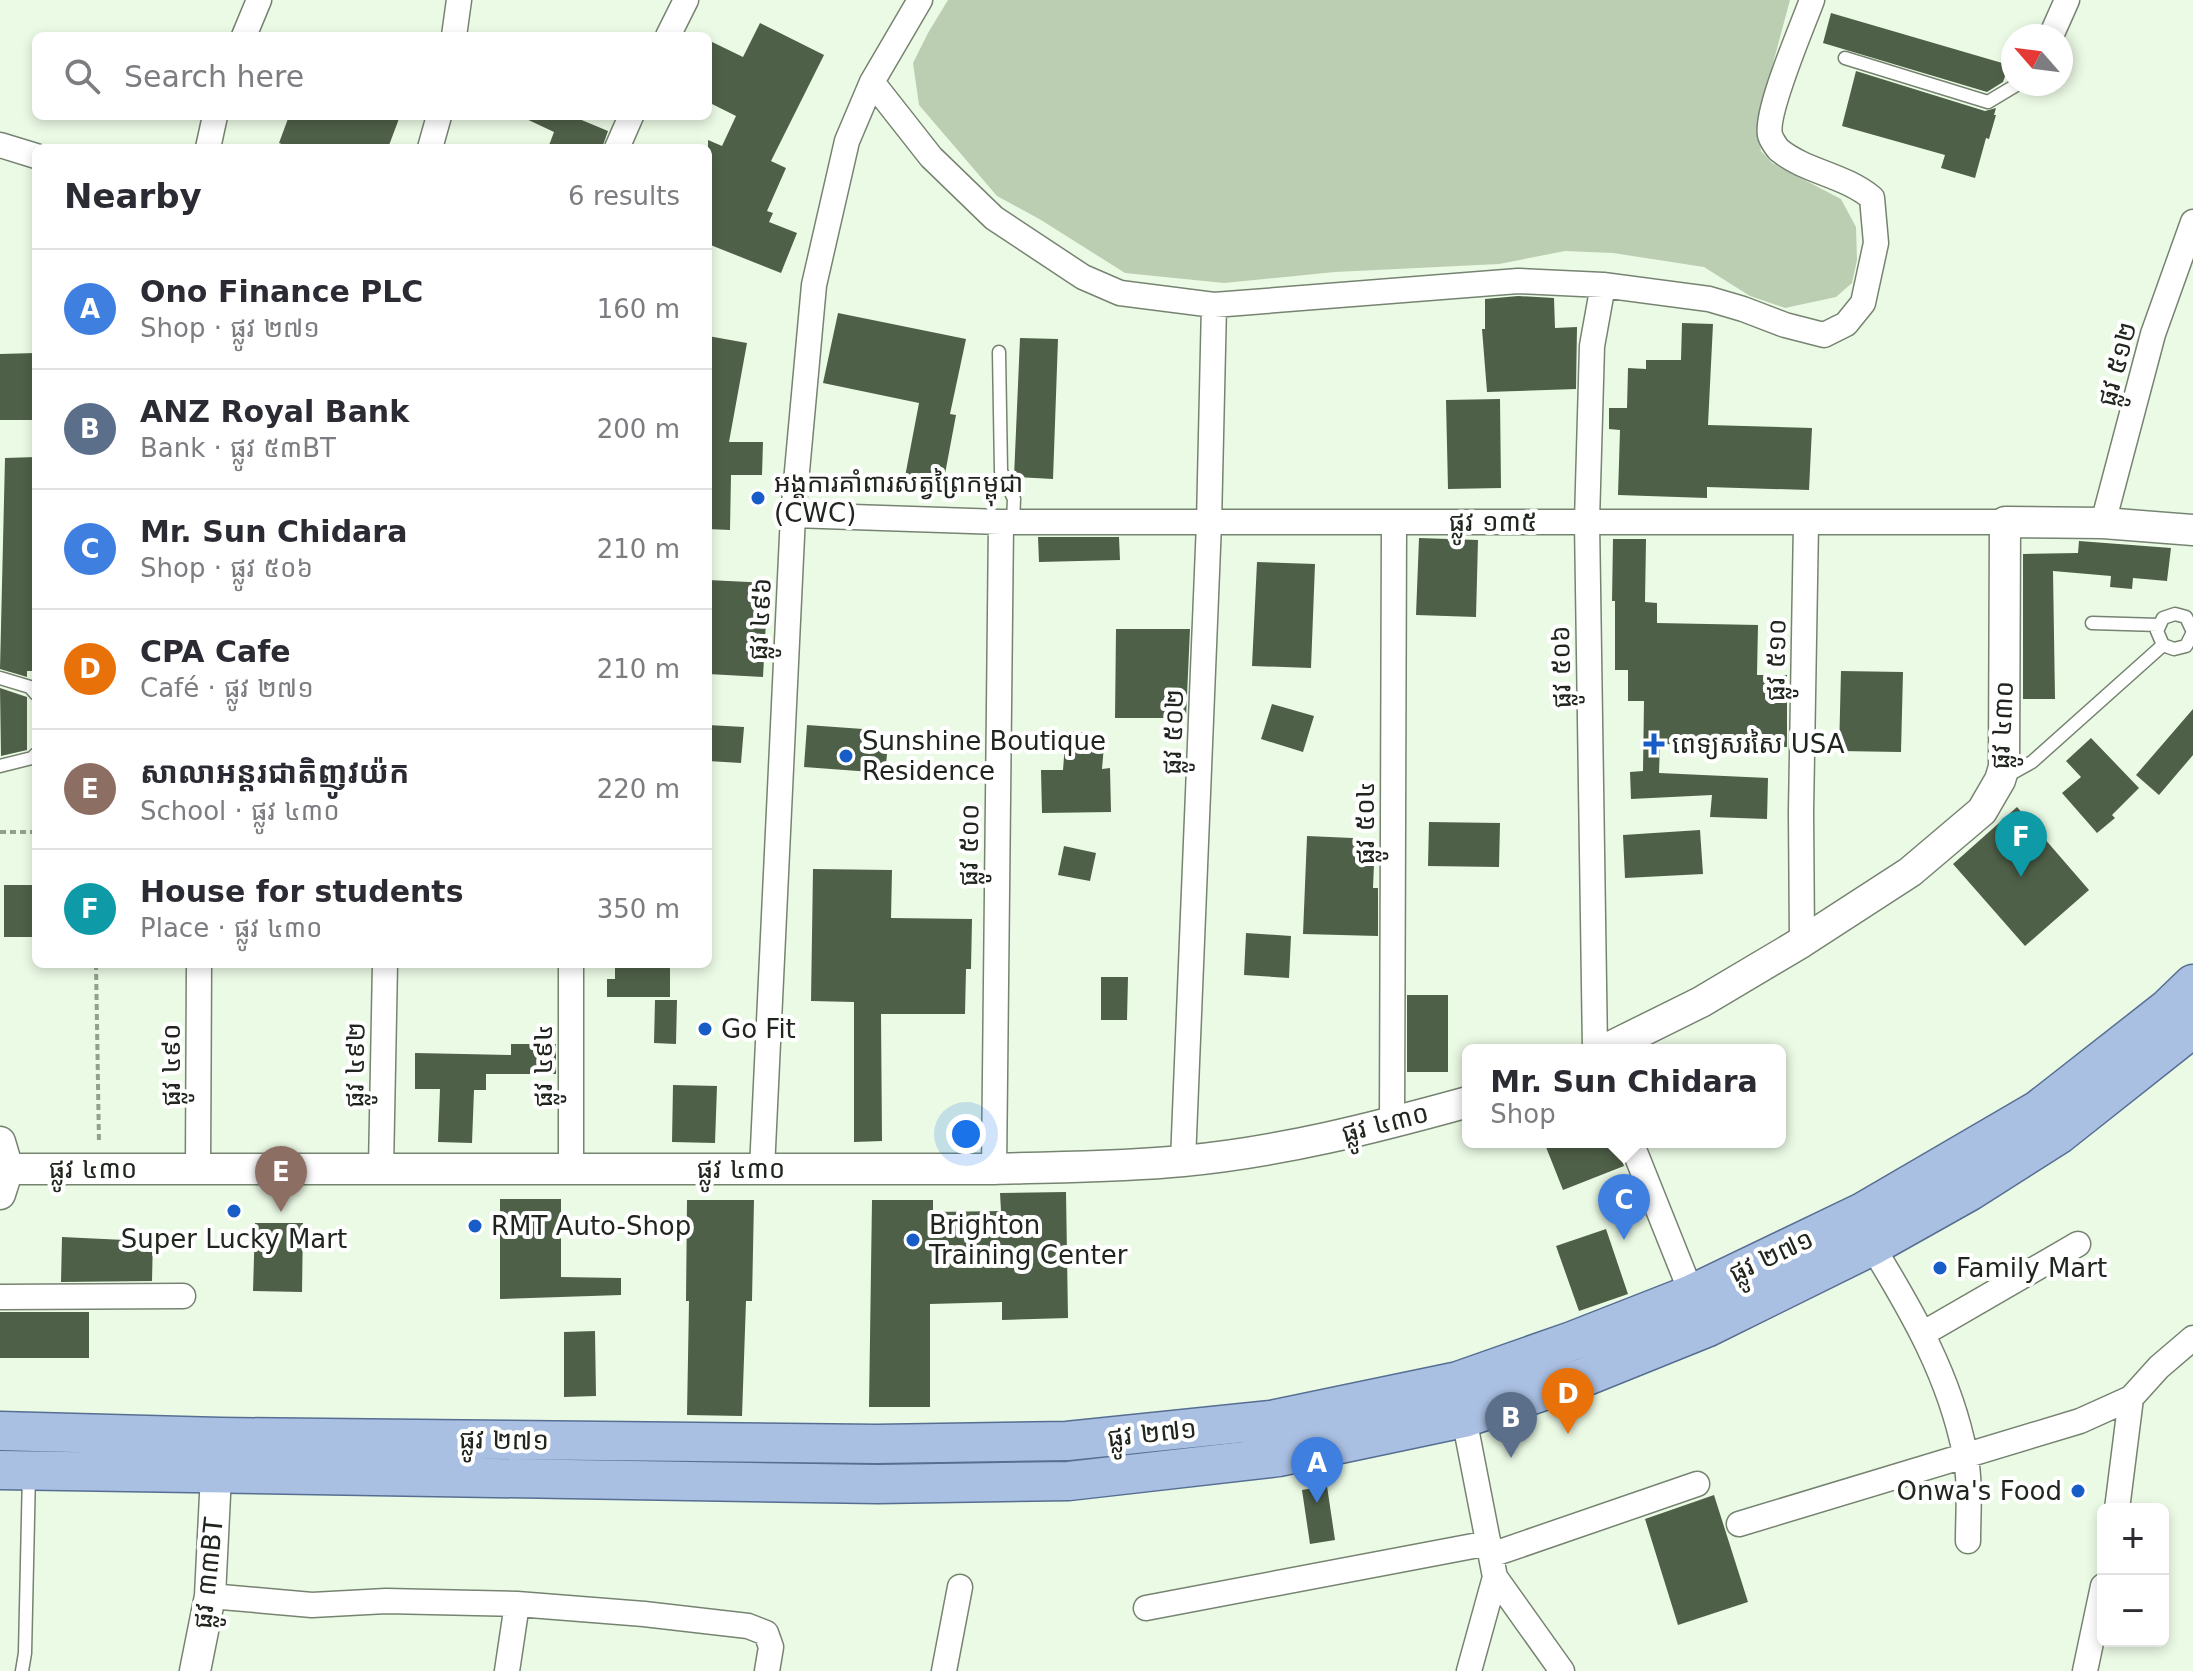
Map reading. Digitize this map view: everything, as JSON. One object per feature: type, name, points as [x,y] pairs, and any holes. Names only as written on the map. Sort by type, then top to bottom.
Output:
[{"type":"main road","name":"ផ្លូវ ២៧១","points":[[14,1470],[878,1484],[1069,1481],[1279,1457],[1464,1418],[1582,1378],[2038,1110],[2167,1009],[2193,984]]},
{"type":"main road","name":"ផ្លូវ ២៧១","points":[[0,1431],[220,1437],[877,1444],[1067,1441],[1271,1420],[1458,1381],[1572,1341],[1699,1311],[1872,1246],[1970,1191],[2058,1135],[2193,1028]]},
{"type":"street","points":[[246,32],[259,0]]},
{"type":"street","points":[[455,32],[459,0]]},
{"type":"street","points":[[670,32],[686,0]]},
{"type":"street","name":"ផ្លូវ ៤៩៦","points":[[762,1169],[793,515],[814,285],[847,141],[872,82],[920,0]]},
{"type":"street","points":[[872,82],[941,167],[994,218],[1083,277],[1120,293],[1214,305],[1518,281],[1603,285],[1709,299],[1824,335],[1846,324],[1863,303],[1876,243],[1872,198],[1857,185],[1809,166],[1778,149],[1769,133],[1776,100],[1812,0]]},
{"type":"street","points":[[2056,24],[2067,0]]},
{"type":"street","points":[[209,144],[214,120]]},
{"type":"street","points":[[431,144],[438,120]]},
{"type":"street","points":[[619,144],[629,120]]},
{"type":"street","points":[[0,145],[32,155]]},
{"type":"street","name":"ផ្លូវ ៥១២","points":[[2103,523],[2153,334],[2193,222]]},
{"type":"street","name":"ផ្លូវ ៥០៦","points":[[1595,1044],[1587,521],[1592,346],[1603,285]]},
{"type":"street","name":"ផ្លូវ ៥០២","points":[[1183,1161],[1209,523],[1214,305]]},
{"type":"street","name":"ផ្លូវ ១៣៥","points":[[793,515],[1007,522],[2103,523],[2193,530]]},
{"type":"street","name":"ផ្លូវ ៥០០","points":[[994,1169],[1007,522]]},
{"type":"street","name":"ផ្លូវ ៤៣០","points":[[1616,1044],[1701,1002],[1802,942],[1910,872],[1982,811],[2004,767],[2005,522]]},
{"type":"street","name":"ផ្លូវ ៥០៤","points":[[1392,1123],[1394,523]]},
{"type":"street","name":"ផ្លូវ ៥១០","points":[[1802,942],[1806,523]]},
{"type":"street","name":"ផ្លូវ ៤៩០","points":[[198,1167],[199,968]]},
{"type":"street","name":"ផ្លូវ ៤៩២","points":[[381,1168],[385,968]]},
{"type":"street","name":"ផ្លូវ ៤៩៤","points":[[571,968],[571,1168]]},
{"type":"street","name":"ផ្លូវ ៤៣០","points":[[3,1168],[994,1169],[1183,1161],[1288,1147],[1462,1104]]},
{"type":"street","points":[[1633,1148],[1699,1311]]},
{"type":"street","points":[[1924,1333],[2078,1244]]},
{"type":"street","points":[[1872,1246],[1924,1333],[1949,1392],[1966,1457],[1968,1541]]},
{"type":"street","points":[[0,1297],[183,1296]]},
{"type":"street","points":[[1739,1524],[2080,1421],[2131,1398],[2159,1367],[2193,1338]]},
{"type":"street","points":[[2118,1503],[2131,1398]]},
{"type":"street","points":[[1464,1418],[1492,1558],[1562,1671]]},
{"type":"street","name":"ផ្លូវ ៣៣BT","points":[[195,1671],[210,1596],[216,1475]]},
{"type":"street","points":[[1146,1608],[1492,1558],[1697,1484]]},
{"type":"street","points":[[1469,1671],[1492,1558]]},
{"type":"street","points":[[944,1671],[960,1587]]},
{"type":"street","points":[[210,1596],[312,1605],[386,1601],[517,1604],[748,1626],[766,1633],[771,1647],[767,1671]]},
{"type":"street","points":[[507,1671],[517,1604]]},
{"type":"street","points":[[2085,1671],[2097,1614]]},
{"type":"lane","points":[[1845,58],[1988,102],[2001,94]]},
{"type":"lane","points":[[999,352],[1001,471],[1014,499],[1007,522]]},
{"type":"lane","points":[[2169,615],[2181,615],[2190,622],[2193,635],[2186,646],[2174,649],[2163,645],[2158,637],[2159,625],[2169,615]]},
{"type":"lane","points":[[2092,623],[2159,625]]},
{"type":"lane","points":[[2000,780],[2032,762],[2163,645]]},
{"type":"lane","points":[[0,678],[32,689]]},
{"type":"lane","points":[[0,766],[32,758]]},
{"type":"lane","points":[[14,1470],[25,1653],[22,1671]]},
{"type":"path","points":[[0,832],[32,832]]},
{"type":"path","points":[[96,968],[100,1170]]},
{"type":"green space","points":[[948,0],[1790,0],[1757,123],[1761,151],[1772,163],[1841,199],[1856,227],[1857,260],[1852,283],[1836,297],[1785,308],[1750,296],[1704,267],[1613,253],[1565,251],[1499,264],[1335,272],[1224,283],[1125,273],[997,196],[919,105],[913,63]]},
{"type":"building","points":[[1831,13],[2001,63],[2001,83],[1987,92],[1823,43]]},
{"type":"building","points":[[760,23],[824,55],[771,161],[786,168],[767,211],[773,213],[769,222],[797,233],[781,273],[712,246],[712,144],[708,144],[708,140],[722,146],[736,116],[712,104],[712,42],[743,57]]},
{"type":"building","points":[[1856,71],[1985,111],[1996,108],[1975,178],[1941,168],[1945,155],[1842,126]]},
{"type":"building","points":[[288,120],[398,120],[390,144],[279,143]]},
{"type":"building","points":[[528,120],[582,120],[608,131],[603,144],[550,144],[554,132]]},
{"type":"building","points":[[1518,296],[1554,298],[1555,328],[1577,327],[1576,389],[1487,392],[1482,329],[1485,329],[1485,299]]},
{"type":"building","points":[[838,313],[966,339],[950,414],[956,415],[942,490],[904,482],[919,403],[823,383]]},
{"type":"building","points":[[1682,323],[1713,324],[1708,425],[1812,428],[1809,490],[1707,487],[1707,498],[1618,495],[1620,430],[1609,429],[1609,408],[1627,408],[1628,368],[1646,369],[1646,360],[1681,360]]},
{"type":"building","points":[[712,337],[747,343],[729,442],[763,442],[762,475],[731,475],[730,530],[712,529]]},
{"type":"building","points":[[1020,338],[1058,339],[1053,479],[1014,477]]},
{"type":"building","points":[[32,353],[32,420],[0,420],[0,354]]},
{"type":"building","points":[[1500,399],[1501,488],[1448,489],[1446,400]]},
{"type":"building","points":[[32,457],[32,671],[27,671],[27,677],[0,669],[5,458]]},
{"type":"building","points":[[1038,537],[1119,537],[1120,560],[1039,562]]},
{"type":"building","points":[[1419,538],[1478,540],[1476,617],[1416,615]]},
{"type":"building","points":[[1613,539],[1646,539],[1645,602],[1657,603],[1657,623],[1758,625],[1757,675],[1787,675],[1787,747],[1760,747],[1760,742],[1718,741],[1718,745],[1660,744],[1659,773],[1768,778],[1767,819],[1710,817],[1712,795],[1631,799],[1630,772],[1643,771],[1644,701],[1628,701],[1628,670],[1615,670]]},
{"type":"building","points":[[2079,541],[2171,548],[2167,581],[2133,578],[2132,589],[2110,587],[2111,576],[2053,571],[2055,699],[2023,699],[2023,554],[2078,553]]},
{"type":"building","points":[[1257,562],[1315,564],[1311,668],[1252,666]]},
{"type":"building","points":[[712,580],[768,583],[763,677],[712,674]]},
{"type":"building","points":[[1116,629],[1190,629],[1186,718],[1115,718]]},
{"type":"building","points":[[1841,671],[1903,672],[1901,752],[1839,751]]},
{"type":"building","points":[[0,688],[27,697],[27,750],[1,756]]},
{"type":"building","points":[[1272,704],[1314,716],[1303,752],[1261,739]]},
{"type":"building","points":[[2193,709],[2193,755],[2159,795],[2136,775]]},
{"type":"building","points":[[712,725],[744,727],[741,763],[712,761]]},
{"type":"building","name":"Sunshine Boutique Residence","points":[[807,725],[863,729],[862,743],[888,745],[885,773],[804,767]]},
{"type":"building","points":[[1066,731],[1105,734],[1102,769],[1110,768],[1111,812],[1042,813],[1041,770],[1063,770]]},
{"type":"building","points":[[2091,738],[2139,788],[2112,815],[2115,818],[2097,833],[2062,793],[2081,777],[2066,761]]},
{"type":"building","points":[[2017,807],[2089,890],[2025,946],[1953,864]]},
{"type":"building","points":[[1429,822],[1500,823],[1499,867],[1428,866]]},
{"type":"building","points":[[1700,830],[1703,874],[1625,878],[1623,835]]},
{"type":"building","points":[[1307,836],[1375,839],[1373,888],[1378,888],[1378,936],[1303,934]]},
{"type":"building","points":[[1064,846],[1096,853],[1090,881],[1058,875]]},
{"type":"building","points":[[813,869],[892,870],[891,918],[972,919],[971,969],[966,969],[965,1014],[881,1014],[882,1141],[854,1142],[854,1002],[811,1001]]},
{"type":"building","points":[[4,885],[32,885],[32,937],[4,937]]},
{"type":"building","points":[[1246,933],[1291,936],[1289,978],[1244,975]]},
{"type":"building","points":[[615,968],[670,968],[670,997],[607,997],[607,979],[615,979]]},
{"type":"building","points":[[1101,977],[1128,977],[1127,1020],[1101,1020]]},
{"type":"building","points":[[1407,995],[1448,995],[1448,1072],[1407,1072]]},
{"type":"building","points":[[655,1000],[677,1000],[676,1044],[654,1043]]},
{"type":"building","points":[[511,1044],[556,1044],[556,1074],[486,1074],[486,1090],[474,1090],[472,1143],[438,1142],[440,1089],[415,1089],[415,1053],[511,1055]]},
{"type":"building","points":[[673,1085],[717,1086],[715,1143],[672,1142]]},
{"type":"building","points":[[1546,1148],[1618,1148],[1624,1166],[1563,1190]]},
{"type":"building","points":[[1066,1192],[1068,1318],[1002,1320],[1002,1302],[930,1304],[930,1407],[869,1407],[872,1200],[933,1200],[933,1212],[1001,1211],[1000,1193]]},
{"type":"building","points":[[500,1199],[561,1199],[561,1277],[621,1278],[621,1295],[500,1299]]},
{"type":"building","points":[[687,1200],[754,1200],[752,1301],[746,1301],[742,1416],[687,1415]]},
{"type":"building","points":[[255,1223],[303,1223],[302,1292],[253,1291]]},
{"type":"building","points":[[1606,1229],[1628,1294],[1579,1311],[1556,1246]]},
{"type":"building","points":[[125,1236],[153,1237],[152,1281],[61,1282],[62,1237],[125,1240]]},
{"type":"building","points":[[0,1312],[89,1312],[89,1358],[0,1358]]},
{"type":"building","points":[[595,1331],[596,1396],[564,1397],[564,1332]]},
{"type":"building","points":[[1327,1486],[1335,1540],[1310,1544],[1302,1490]]},
{"type":"building","points":[[1714,1495],[1748,1602],[1678,1625],[1645,1519]]},
{"type":"place","name":"អង្គការគាំពារសត្វព្រៃកម្ពុជា (CWC)","points":[[758,498]]},
{"type":"place","name":"ពេទ្យសរសៃ USA","points":[[1654,744]]},
{"type":"place","name":"Sunshine Boutique Residence","points":[[846,756]]},
{"type":"place","name":"House for students","points":[[2021,877]]},
{"type":"place","name":"Go Fit","points":[[705,1029]]},
{"type":"place","name":"Super Lucky Mart","points":[[234,1211]]},
{"type":"place","name":"សាលាអន្តរជាតិញូវយ៉ក","points":[[281,1212]]},
{"type":"place","name":"RMT Auto-Shop","points":[[475,1226]]},
{"type":"place","name":"Brighton Training Center","points":[[913,1240]]},
{"type":"place","name":"Mr. Sun Chidara","points":[[1624,1240]]},
{"type":"place","name":"Family Mart","points":[[1940,1268]]},
{"type":"place","name":"CPA Cafe","points":[[1568,1434]]},
{"type":"place","name":"ANZ Royal Bank","points":[[1511,1458]]},
{"type":"place","name":"Onwa's Food","points":[[2078,1491]]},
{"type":"place","name":"Ono Finance PLC","points":[[1317,1503]]}]
